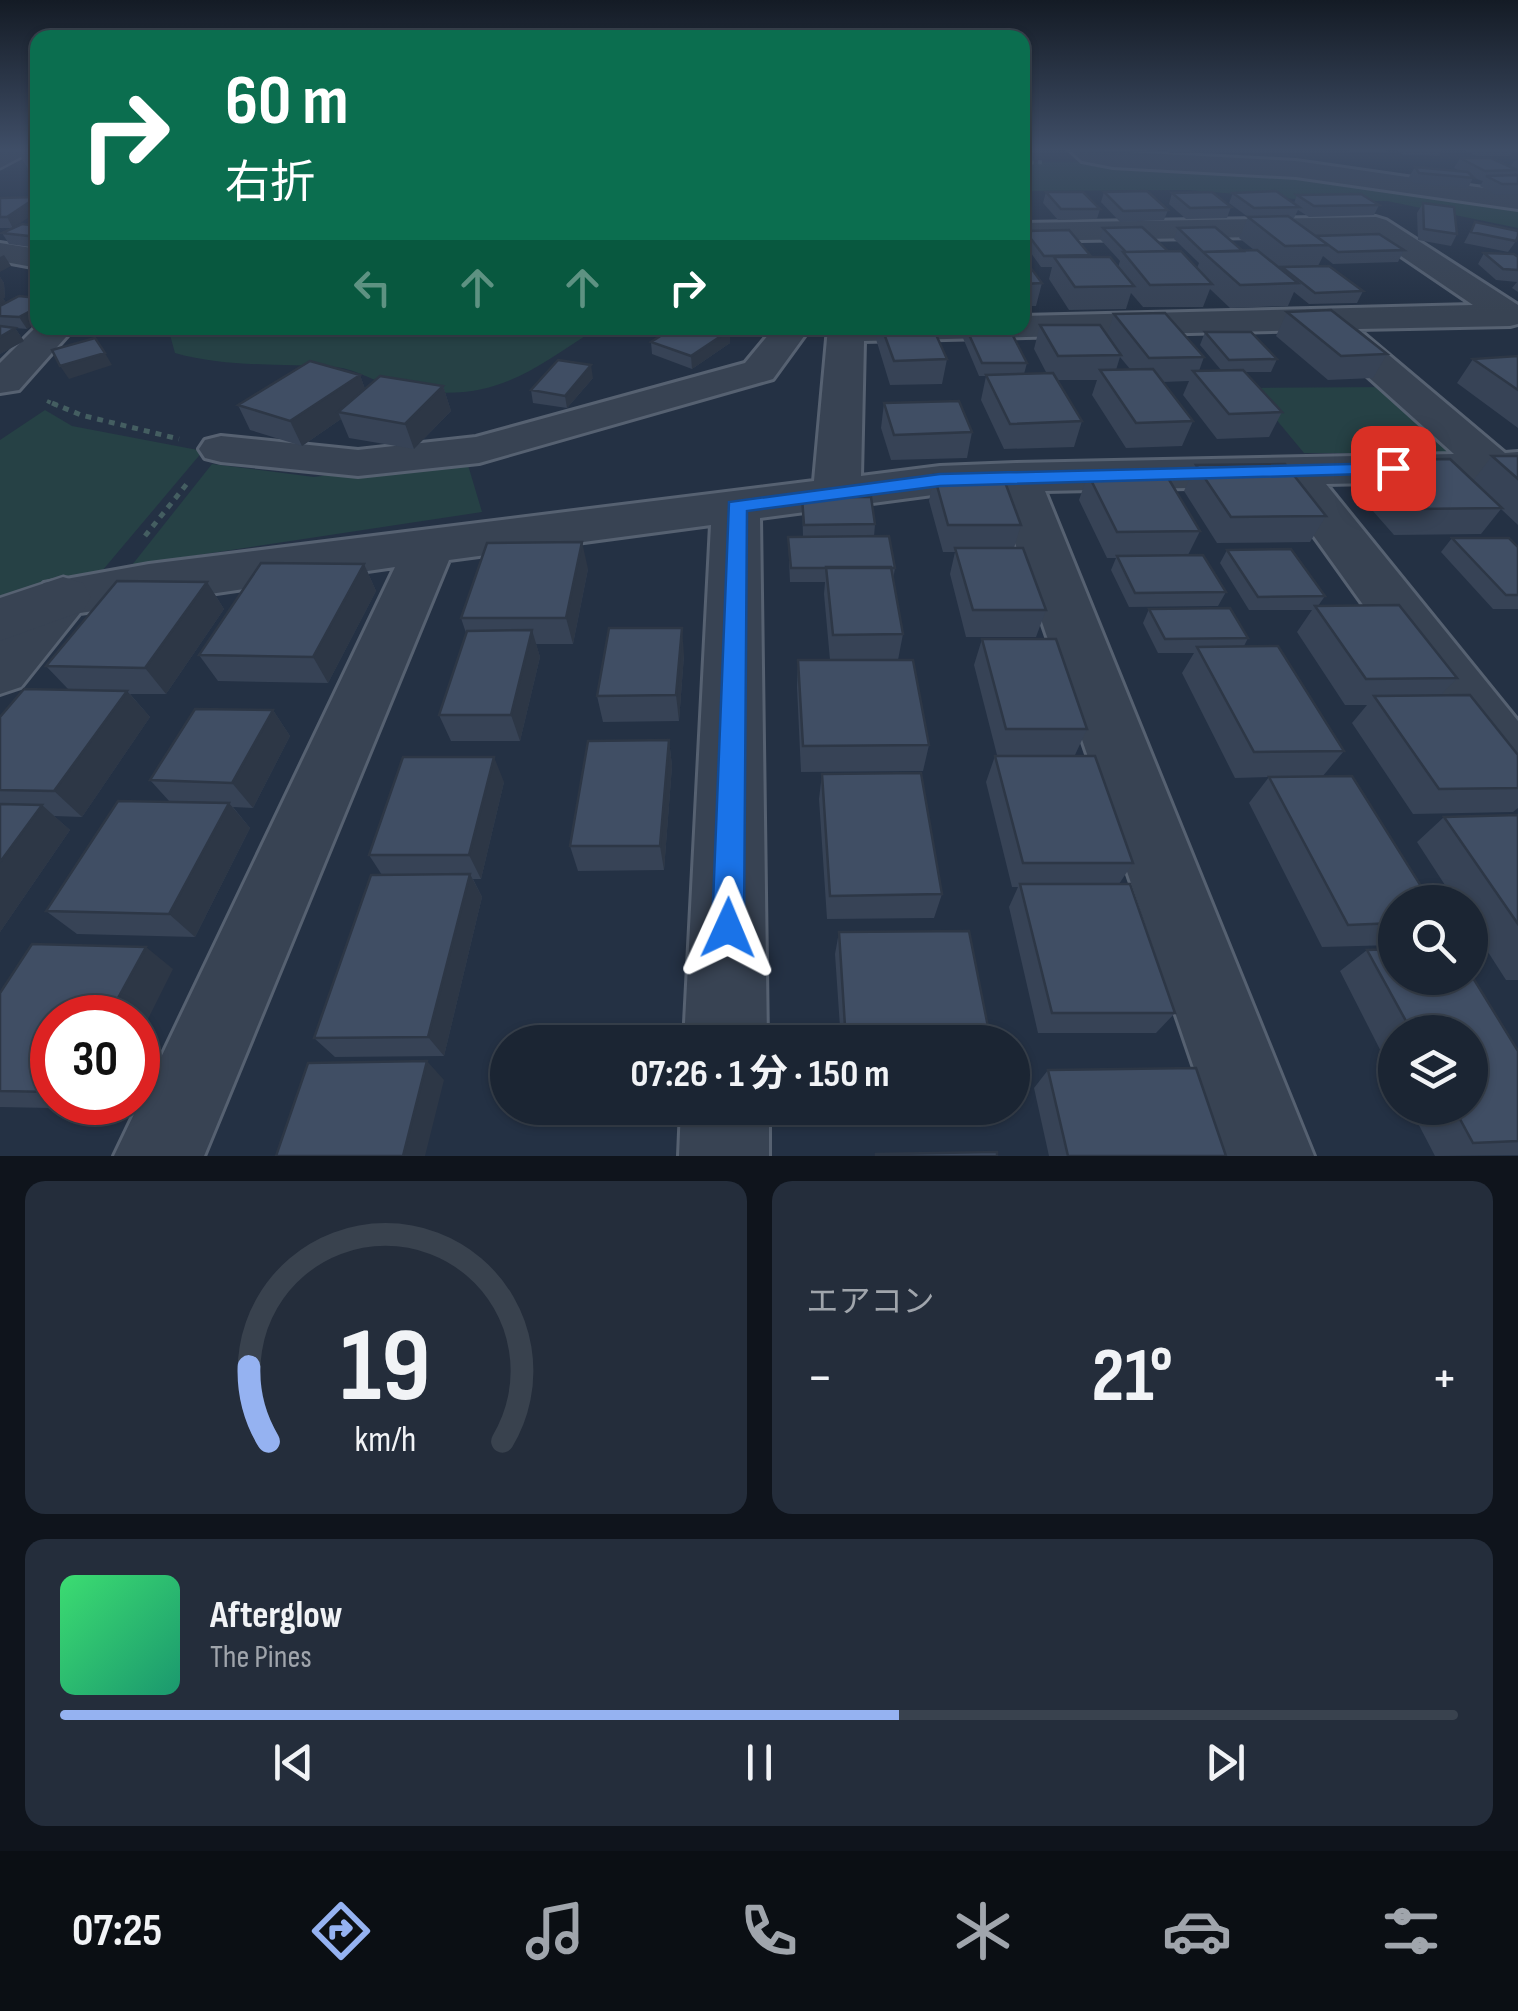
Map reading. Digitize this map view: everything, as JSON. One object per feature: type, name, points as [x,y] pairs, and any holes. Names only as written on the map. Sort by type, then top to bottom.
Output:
[{"type":"street","points":[[1030,232],[1376,226],[1510,315],[1030,327]]},
{"type":"street","points":[[0,237],[30,228]]},
{"type":"street","points":[[0,252],[30,258]]},
{"type":"street","points":[[1326,321],[1506,466]]},
{"type":"street","points":[[2,382],[47,335]]},
{"type":"street","points":[[222,449],[358,463],[479,450],[759,371],[787,335]]},
{"type":"street","points":[[836,491],[846,335]]},
{"type":"street","points":[[0,620],[83,593],[940,480],[1506,466]]},
{"type":"street","points":[[1291,470],[1518,769]]},
{"type":"street","points":[[1016,477],[1269,1156]]},
{"type":"street","points":[[726,1025],[736,506]]},
{"type":"street","points":[[158,1156],[430,546]]},
{"type":"street","points":[[0,670],[83,593]]},
{"type":"street","points":[[724,1125],[724,1156]]},
{"type":"path","points":[[2,382],[81,415],[222,449]]},
{"type":"path","points":[[83,593],[202,465],[222,449]]},
{"type":"green space","points":[[1396,203],[1518,203],[1518,228]]},
{"type":"green space","points":[[170,335],[586,335],[506,382],[459,392],[400,388],[335,367],[235,363],[175,353]]},
{"type":"green space","points":[[1389,387],[1458,453],[1304,453],[1250,388]]},
{"type":"green space","points":[[45,410],[72,426],[203,451],[102,571],[0,596],[0,440]]},
{"type":"green space","points":[[465,455],[482,512],[132,565],[212,464],[314,477]]},
{"type":"building","points":[[0,203],[28,203],[7,217],[0,217]]},
{"type":"building","points":[[1056,203],[1094,203],[1100,209],[1061,209]]},
{"type":"building","points":[[1115,203],[1160,203],[1168,210],[1123,211]]},
{"type":"building","points":[[1184,203],[1226,203],[1231,207],[1190,208]]},
{"type":"building","points":[[1247,203],[1293,203],[1299,207],[1254,208]]},
{"type":"building","points":[[1309,203],[1379,205],[1314,206]]},
{"type":"building","points":[[1423,203],[1454,207],[1457,234],[1424,229]]},
{"type":"building","points":[[1288,216],[1328,245],[1285,246],[1248,217]]},
{"type":"building","points":[[1475,222],[1518,231],[1518,236],[1516,241],[1471,232]]},
{"type":"building","points":[[22,224],[30,225],[30,236],[2,233]]},
{"type":"building","points":[[1142,227],[1168,251],[1126,252],[1103,228]]},
{"type":"building","points":[[1215,227],[1243,251],[1203,252],[1178,228]]},
{"type":"building","points":[[1069,230],[1090,255],[1044,256],[1030,238],[1030,231]]},
{"type":"building","points":[[1379,234],[1404,250],[1338,252],[1316,236]]},
{"type":"building","points":[[1257,250],[1298,283],[1240,285],[1203,252]]},
{"type":"building","points":[[1181,251],[1212,284],[1150,285],[1123,252]]},
{"type":"building","points":[[1484,253],[1514,254],[1518,257],[1518,270],[1503,269]]},
{"type":"building","points":[[1054,257],[1110,257],[1134,286],[1075,287]]},
{"type":"building","points":[[1329,266],[1363,291],[1315,293],[1282,267]]},
{"type":"building","points":[[1030,267],[1042,283],[1030,284]]},
{"type":"building","points":[[19,296],[30,297],[30,311],[19,317],[0,316],[0,306]]},
{"type":"building","points":[[1331,310],[1387,354],[1341,356],[1287,312]]},
{"type":"building","points":[[1165,313],[1204,357],[1149,358],[1114,314]]},
{"type":"building","points":[[1040,325],[1100,325],[1121,355],[1058,356]]},
{"type":"building","points":[[0,326],[15,328],[0,337]]},
{"type":"building","points":[[1205,332],[1251,332],[1277,359],[1229,360]]},
{"type":"building","points":[[662,335],[722,335],[691,356],[651,342]]},
{"type":"building","points":[[885,335],[936,335],[947,359],[894,361]]},
{"type":"building","points":[[969,335],[1013,335],[1027,363],[982,363]]},
{"type":"building","points":[[95,338],[105,353],[60,366],[52,350]]},
{"type":"building","points":[[1518,356],[1518,390],[1473,359]]},
{"type":"building","points":[[558,360],[591,365],[565,396],[531,390]]},
{"type":"building","points":[[310,361],[360,375],[290,421],[238,405]]},
{"type":"building","points":[[1153,369],[1193,421],[1136,423],[1100,370]]},
{"type":"building","points":[[1243,370],[1282,412],[1229,414],[1193,371]]},
{"type":"building","points":[[1053,373],[1082,421],[1010,424],[986,375]]},
{"type":"building","points":[[380,376],[443,386],[405,424],[338,412]]},
{"type":"building","points":[[959,401],[972,432],[894,435],[884,403]]},
{"type":"building","points":[[1492,456],[1518,456],[1518,479]]},
{"type":"building","points":[[1450,459],[1502,508],[1413,509],[1368,460]]},
{"type":"building","points":[[1285,464],[1326,516],[1231,517],[1196,465]]},
{"type":"building","points":[[1165,473],[1200,531],[1117,532],[1088,474]]},
{"type":"building","points":[[1002,474],[1021,525],[948,525],[934,475]]},
{"type":"building","points":[[802,497],[871,497],[875,524],[804,525]]},
{"type":"building","points":[[889,536],[895,568],[791,568],[788,537]]},
{"type":"building","points":[[1452,538],[1509,538],[1518,547],[1518,595],[1506,595]]},
{"type":"building","points":[[582,542],[566,618],[461,618],[487,543]]},
{"type":"building","points":[[955,548],[1023,548],[1046,610],[973,610]]},
{"type":"building","points":[[1291,549],[1325,596],[1258,597],[1227,550]]},
{"type":"building","points":[[1203,555],[1226,592],[1135,593],[1117,556]]},
{"type":"building","points":[[261,563],[364,564],[313,657],[199,655]]},
{"type":"building","points":[[826,567],[891,567],[903,634],[833,635]]},
{"type":"building","points":[[117,581],[207,582],[145,668],[46,666]]},
{"type":"building","points":[[1399,605],[1457,678],[1366,679],[1315,606]]},
{"type":"building","points":[[1230,608],[1248,638],[1165,639],[1149,609]]},
{"type":"building","points":[[609,628],[682,628],[676,695],[597,696]]},
{"type":"building","points":[[532,630],[511,715],[439,715],[467,631]]},
{"type":"building","points":[[982,639],[1056,639],[1087,729],[1006,729]]},
{"type":"building","points":[[1278,646],[1344,751],[1254,752],[1197,647]]},
{"type":"building","points":[[798,660],[913,660],[929,745],[803,746]]},
{"type":"building","points":[[24,689],[127,691],[54,791],[0,790],[0,717]]},
{"type":"building","points":[[1470,695],[1518,755],[1518,788],[1439,789],[1374,696]]},
{"type":"building","points":[[195,709],[273,710],[232,783],[150,780]]},
{"type":"building","points":[[669,740],[660,846],[570,846],[588,741]]},
{"type":"building","points":[[995,756],[1095,756],[1133,863],[1023,863]]},
{"type":"building","points":[[403,757],[494,757],[469,855],[369,855]]},
{"type":"building","points":[[921,773],[942,894],[830,896],[822,774]]},
{"type":"building","points":[[1352,776],[1420,885],[1378,885],[1378,924],[1348,925],[1269,777]]},
{"type":"building","points":[[118,801],[229,803],[169,914],[46,911]]},
{"type":"building","points":[[0,804],[42,805],[0,862]]},
{"type":"building","points":[[1518,815],[1518,924],[1444,817]]},
{"type":"building","points":[[470,874],[428,1037],[314,1038],[371,875]]},
{"type":"building","points":[[1020,884],[1130,884],[1175,1013],[1052,1013]]},
{"type":"building","points":[[969,931],[988,1025],[845,1025],[839,932]]},
{"type":"building","points":[[32,944],[146,947],[120,995],[30,995],[30,1092],[0,1091],[0,993]]},
{"type":"building","points":[[1367,950],[1378,950],[1378,970]]},
{"type":"building","points":[[1392,995],[1484,995],[1518,1051],[1518,1141],[1473,1143],[1463,1125],[1488,1125],[1488,1015],[1403,1015]]},
{"type":"building","points":[[427,1061],[403,1156],[276,1156],[308,1063]]},
{"type":"building","points":[[1196,1068],[1226,1156],[1068,1156],[1048,1070]]},
{"type":"building","points":[[997,1152],[997,1156],[876,1156],[876,1154]]},
{"type":"route","points":[[728,928],[736,506],[940,480],[1393,468]]}]
